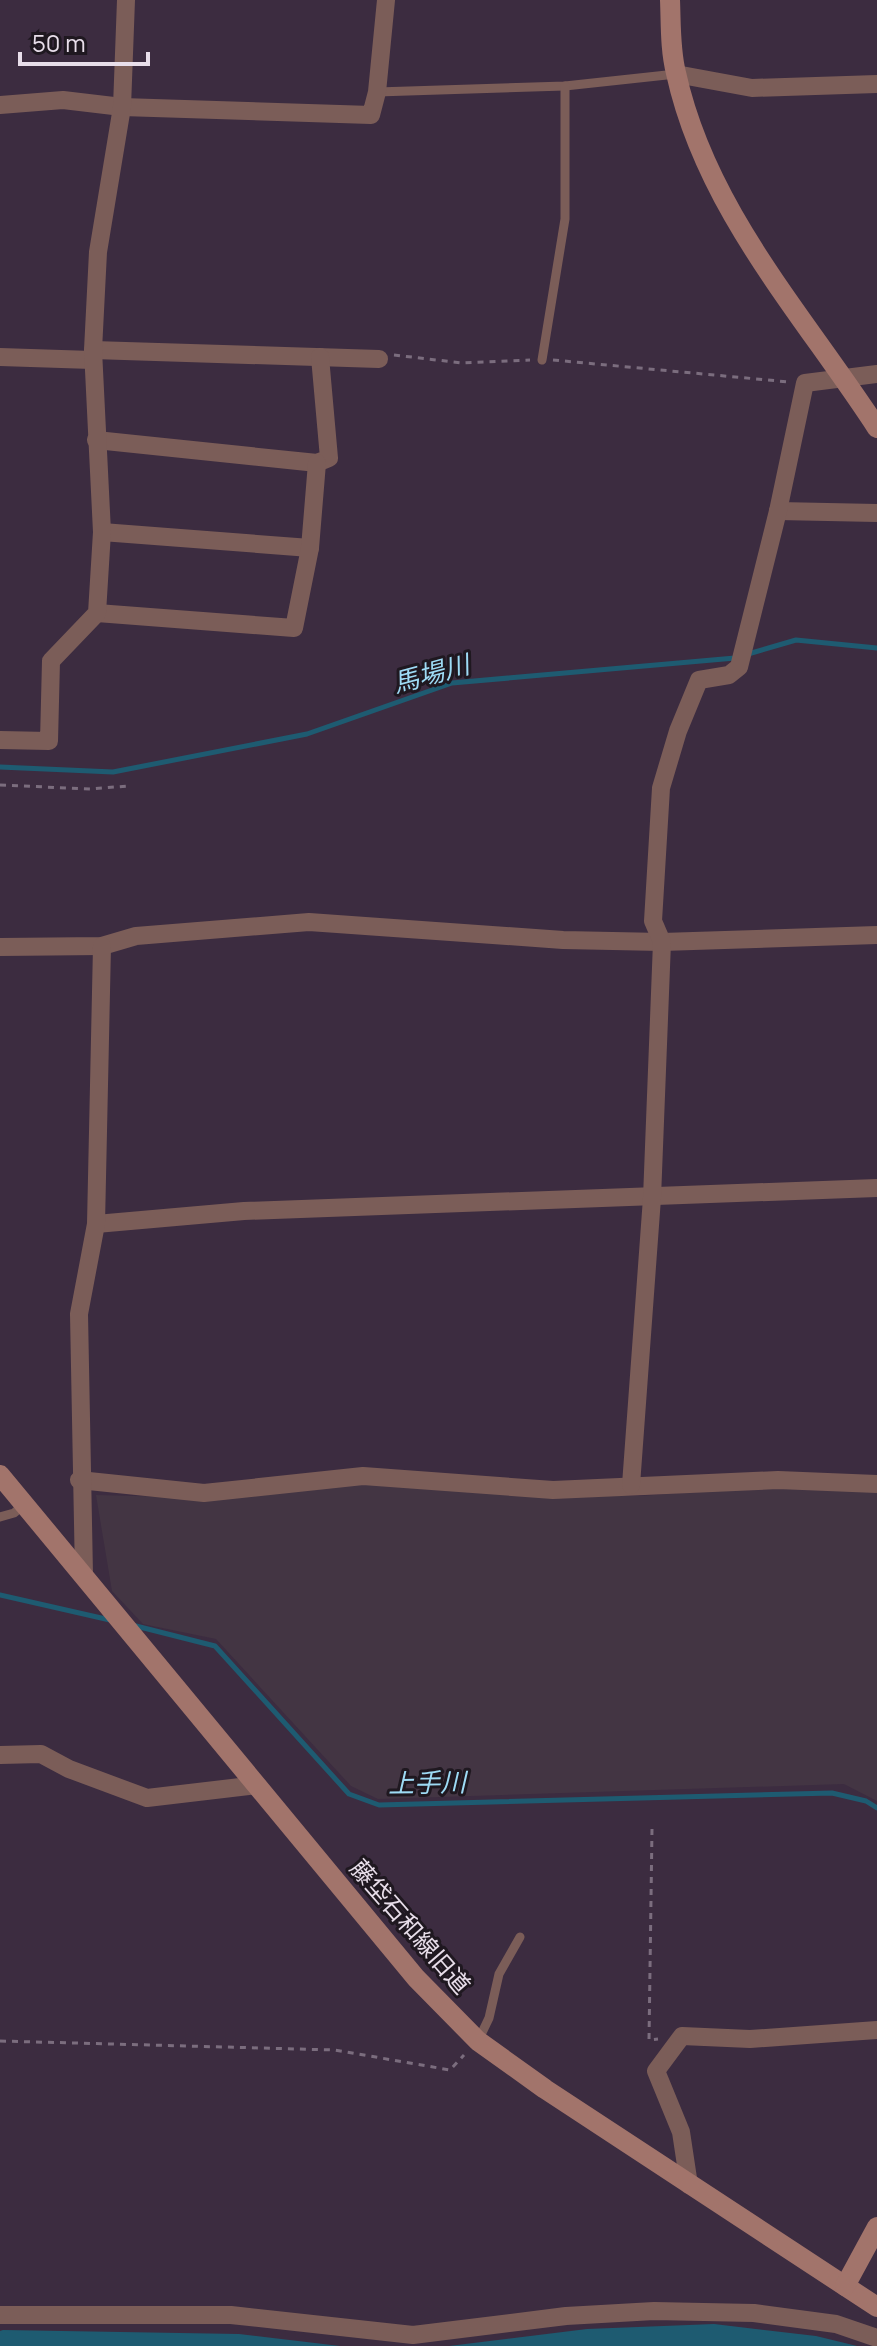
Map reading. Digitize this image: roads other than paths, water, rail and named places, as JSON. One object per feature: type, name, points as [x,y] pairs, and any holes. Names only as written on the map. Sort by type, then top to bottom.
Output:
[{"type":"street","points":[[0,740],[49,741],[51,661],[97,613],[102,532],[92,355],[98,252],[122,107],[126,0]]},
{"type":"street","points":[[0,105],[63,100],[122,107],[371,115],[377,92],[386,0]]},
{"type":"street","points":[[670,0],[676,74],[708,169],[736,224],[877,428]]},
{"type":"street","points":[[676,74],[752,88],[877,84]]},
{"type":"street","points":[[0,357],[92,355],[379,359]]},
{"type":"street","points":[[96,440],[317,463],[329,458],[320,357]]},
{"type":"street","points":[[631,1485],[652,1198],[662,942],[653,921],[665,773],[699,680],[729,675],[739,667],[778,511],[805,383],[877,374]]},
{"type":"street","points":[[97,613],[294,628],[310,548],[317,463]]},
{"type":"street","points":[[778,511],[877,513]]},
{"type":"street","points":[[102,532],[310,548]]},
{"type":"street","points":[[0,947],[102,946],[136,936],[309,922],[563,940],[662,942],[877,935]]},
{"type":"street","points":[[84,1575],[79,1480],[79,1314],[96,1224],[102,946]]},
{"type":"street","points":[[96,1224],[244,1211],[877,1188]]},
{"type":"street","name":"藤垈石和線旧道","points":[[0,1475],[416,1978],[478,2041],[689,2185],[877,2307]]},
{"type":"street","points":[[79,1480],[204,1493],[363,1476],[553,1490],[778,1480],[877,1484]]},
{"type":"street","points":[[0,1755],[41,1754],[69,1769],[147,1798],[257,1785]]},
{"type":"street","points":[[689,2185],[681,2132],[656,2071],[682,2036],[750,2039],[877,2030]]},
{"type":"street","points":[[845,2286],[877,2227]]},
{"type":"street","points":[[0,2315],[231,2315],[413,2335],[581,2315],[654,2311],[754,2313],[836,2324],[877,2338]]},
{"type":"lane","points":[[377,92],[565,86],[676,74]]},
{"type":"lane","points":[[542,360],[565,219],[565,86]]},
{"type":"lane","points":[[0,1517],[25,1504]]},
{"type":"lane","points":[[478,2041],[489,2018],[499,1974],[520,1937]]},
{"type":"water","points":[[714,2324],[816,2336],[857,2346],[449,2346],[587,2329]]},
{"type":"water","points":[[0,2331],[239,2334],[340,2346],[0,2346]]},
{"type":"waterway","name":"馬場川","points":[[748,654],[796,640],[877,648]]},
{"type":"waterway","name":"馬場川","points":[[0,767],[113,772],[307,734],[452,683],[735,658]]},
{"type":"waterway","name":"上手川","points":[[0,1595],[110,1620]]},
{"type":"waterway","name":"上手川","points":[[132,1625],[215,1646],[349,1794],[379,1805],[832,1793],[866,1801],[877,1808]]}]
